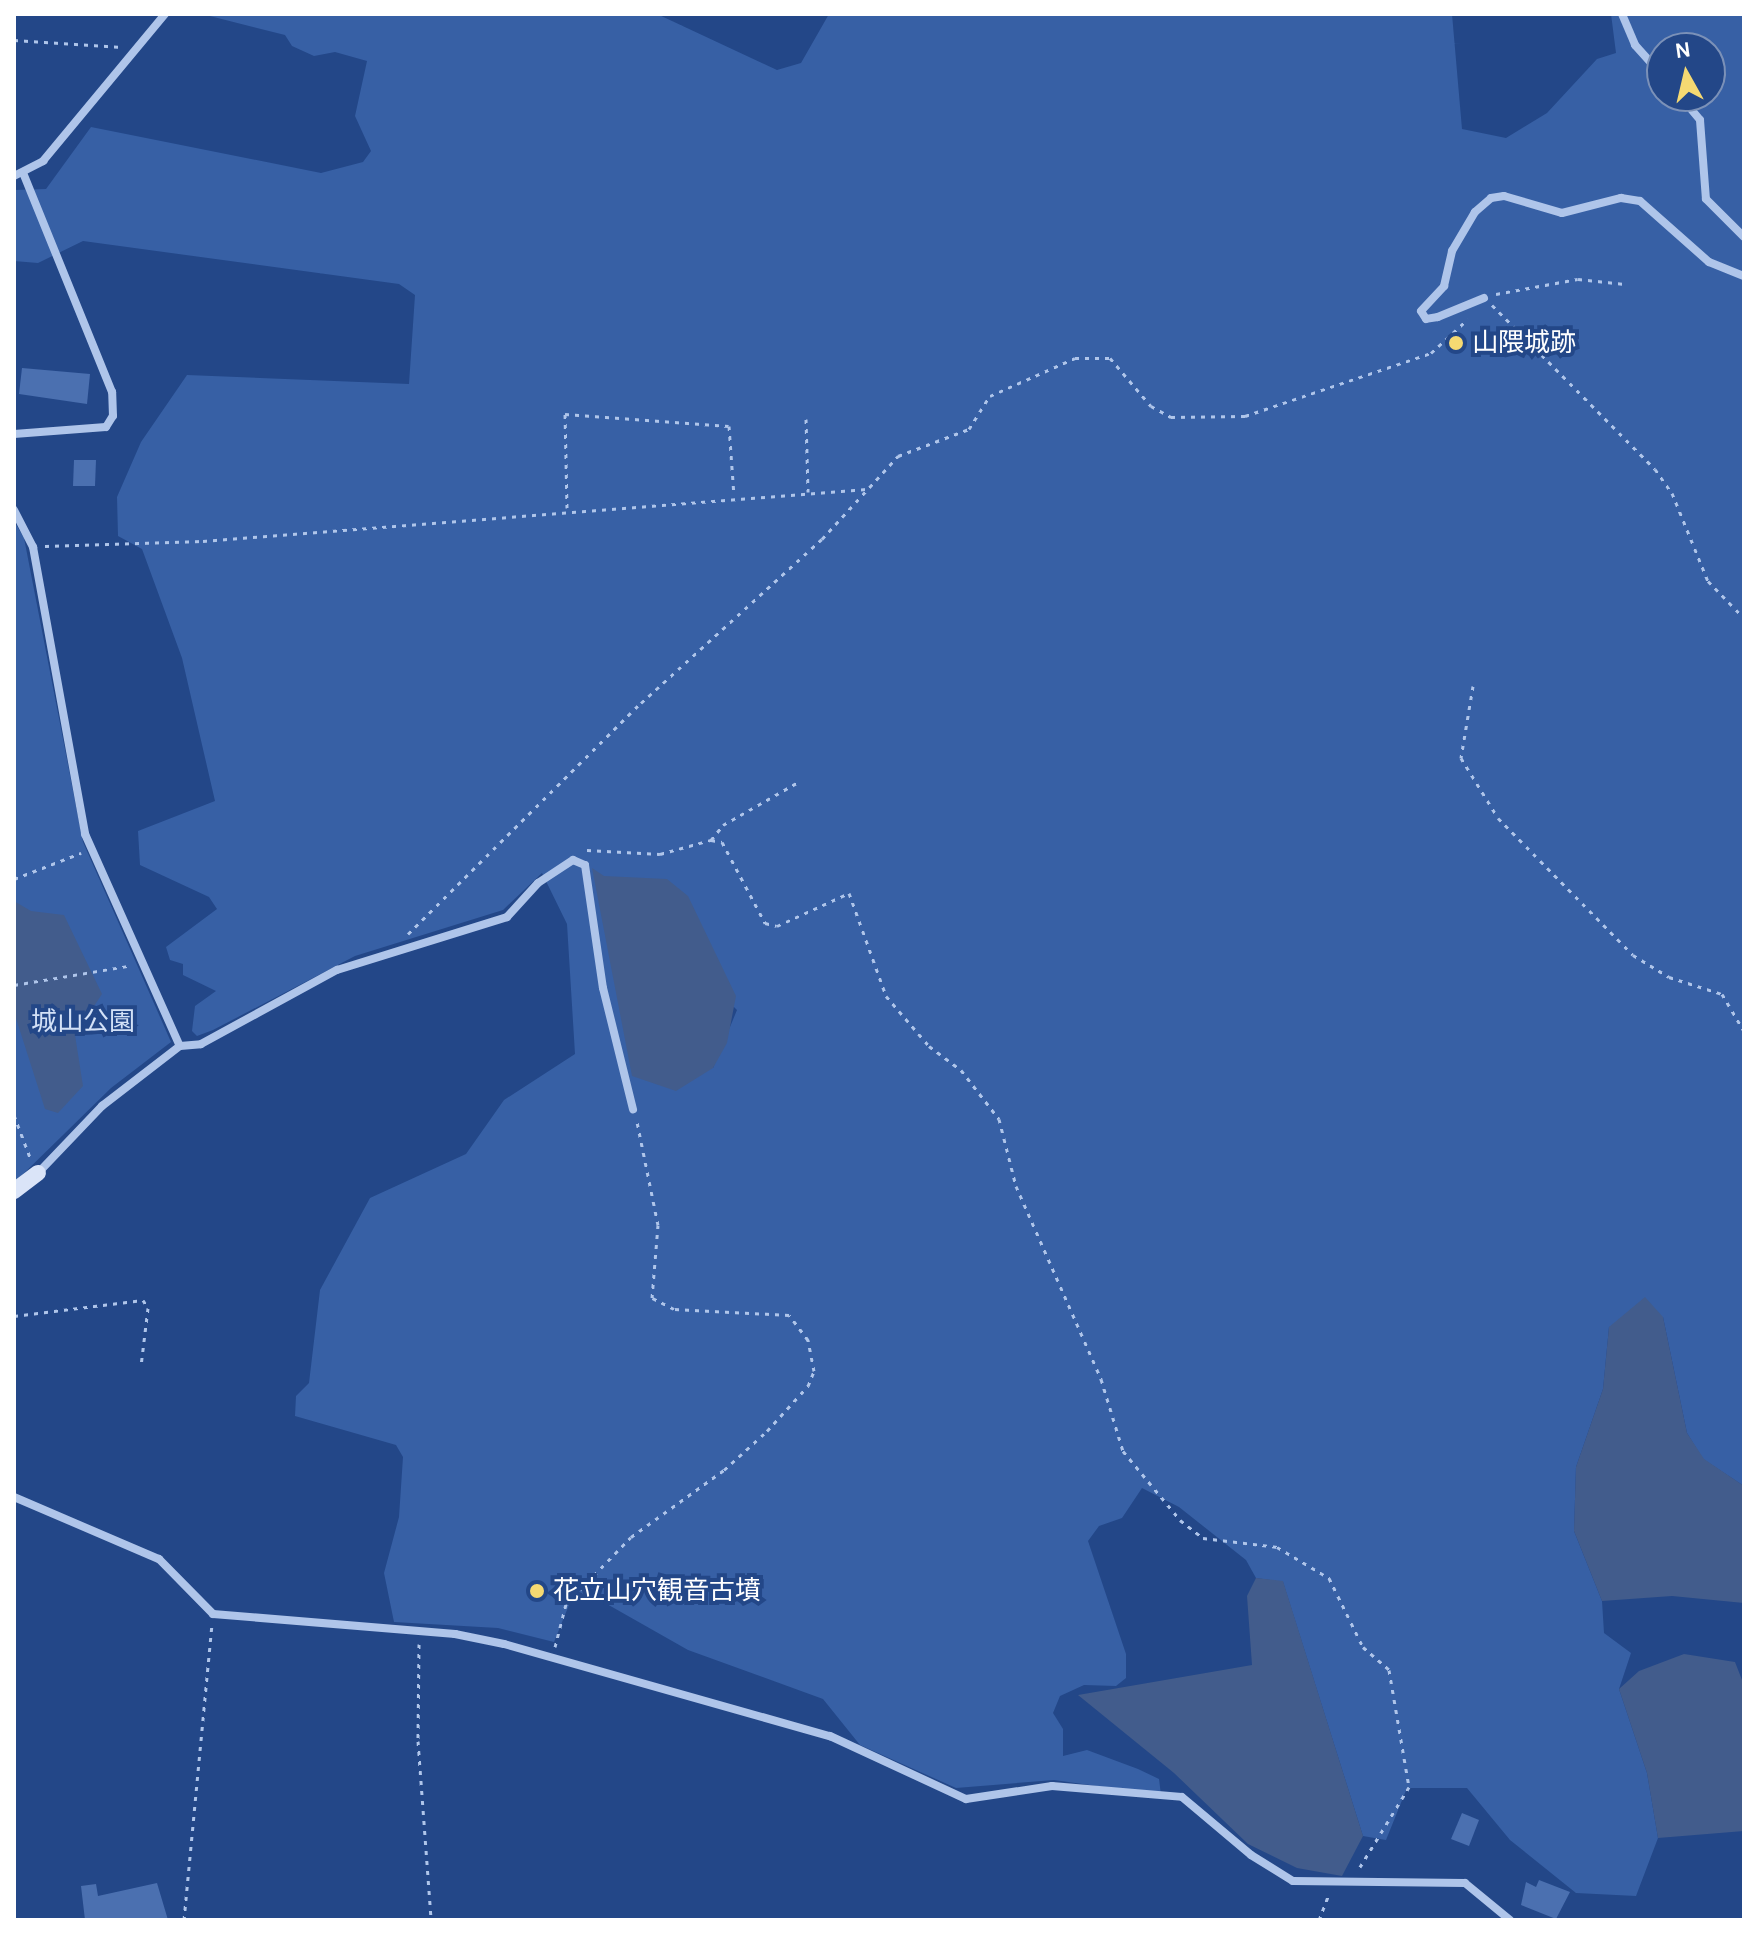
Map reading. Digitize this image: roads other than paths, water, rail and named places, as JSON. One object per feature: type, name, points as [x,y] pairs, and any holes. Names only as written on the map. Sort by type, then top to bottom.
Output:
[{"type":"street","points":[[14,434],[106,427],[113,416],[112,392],[19,175],[43,161],[165,14]]},
{"type":"street","points":[[1622,14],[1635,45],[1646,57]]},
{"type":"street","points":[[1693,112],[1700,120],[1706,199],[1744,237]]},
{"type":"street","points":[[1484,298],[1438,317],[1426,319],[1421,311],[1444,286],[1452,251],[1475,212],[1491,198],[1504,196],[1562,213],[1621,198],[1640,201],[1709,262],[1744,276]]},
{"type":"street","points":[[14,510],[33,547],[91,849],[180,1046]]},
{"type":"street","points":[[14,1191],[38,1173],[102,1106],[180,1046],[201,1044],[291,990],[394,949],[507,917],[538,883],[573,860],[585,865],[601,976],[633,1109]]},
{"type":"street","points":[[14,1497],[159,1559],[213,1614],[419,1631],[552,1658],[830,1736],[966,1799],[1052,1786],[1182,1797],[1251,1855],[1293,1881],[1331,1884],[1465,1883],[1510,1920]]},
{"type":"place","name":"山隈城跡","points":[[1456,343]]},
{"type":"place","name":"花立山穴観音古墳","points":[[537,1591]]},
{"type":"park label","name":"城山公園","points":[[83,1022]]}]
